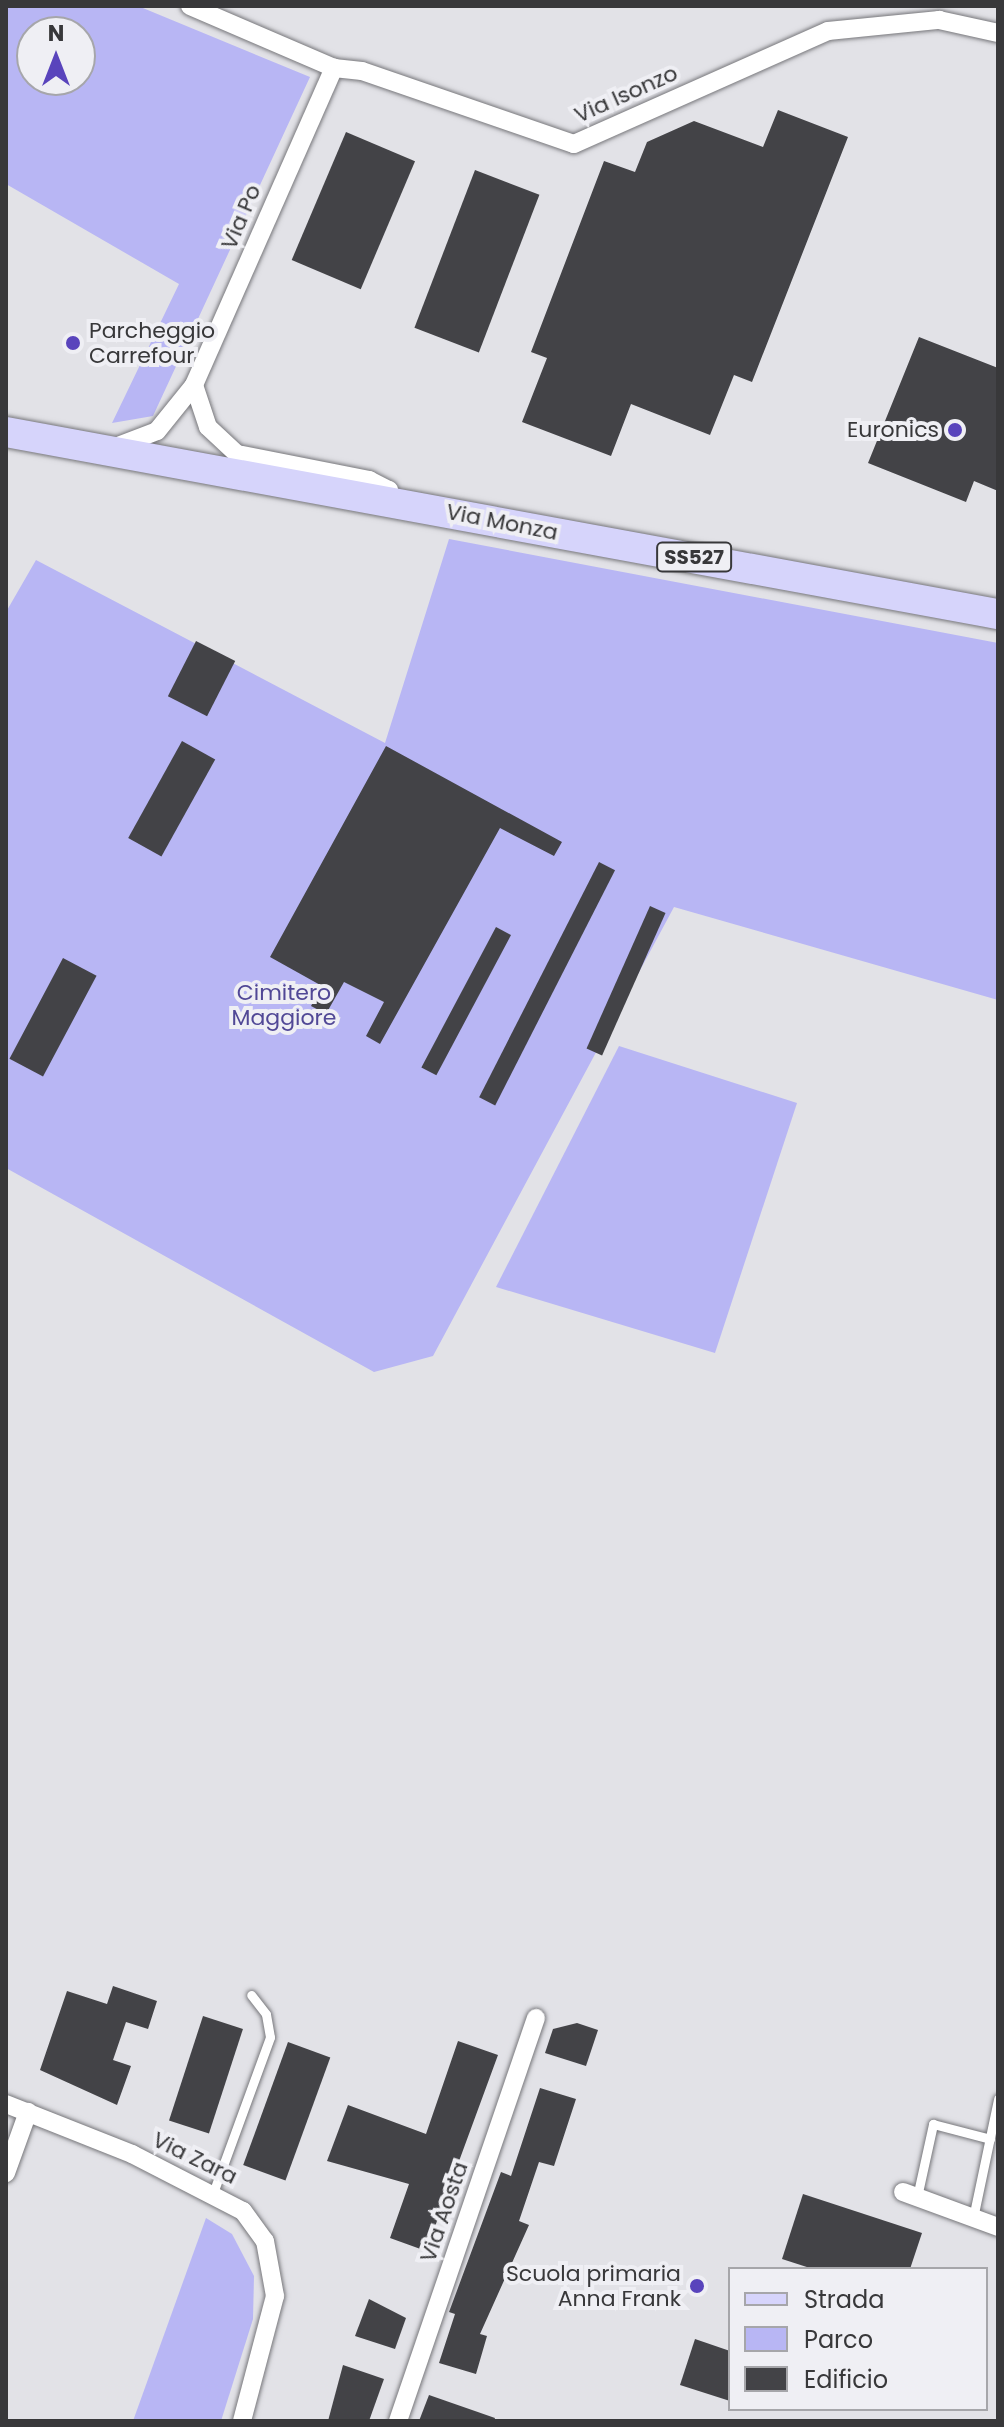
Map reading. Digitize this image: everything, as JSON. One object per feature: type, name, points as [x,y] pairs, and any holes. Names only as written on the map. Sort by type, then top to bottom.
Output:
[{"type":"main road","name":"Via Monza","points":[[6,432],[998,614]]},
{"type":"street","name":"Via Isonzo","points":[[190,6],[334,68],[362,71],[574,144],[828,31],[939,20],[998,33]]},
{"type":"street","name":"Via Po","points":[[108,450],[157,431],[194,385],[334,68]]},
{"type":"street","points":[[194,385],[208,427],[237,454],[369,480],[389,490],[390,501]]},
{"type":"street","name":"Via Aosta","points":[[398,2421],[536,2018]]},
{"type":"street","name":"Via Zara","points":[[6,2104],[213,2193],[243,2211],[265,2241],[274,2280],[266,2349],[242,2421]]},
{"type":"street","points":[[6,2173],[28,2112]]},
{"type":"street","points":[[910,2194],[998,2227]]},
{"type":"lane","points":[[213,2193],[270,2037],[266,2014],[251,1995]]},
{"type":"lane","points":[[973,2218],[998,2099]]},
{"type":"lane","points":[[910,2194],[933,2124],[990,2139]]},
{"type":"green space","points":[[6,6],[138,6],[310,77],[153,416],[112,423],[179,284],[6,184]]},
{"type":"green space","name":"Cimitero Maggiore","points":[[449,539],[998,643],[998,1000],[674,907],[433,1356],[374,1372],[6,1168],[6,612],[36,560],[385,743]]},
{"type":"green space","points":[[619,1046],[797,1103],[715,1353],[496,1287]]},
{"type":"green space","points":[[206,2218],[232,2234],[254,2276],[253,2319],[221,2421],[133,2421]]},
{"type":"building","points":[[778,110],[848,137],[752,382],[734,375],[710,435],[631,404],[611,456],[522,422],[547,358],[531,352],[604,161],[635,172],[647,142],[694,121],[763,147]]},
{"type":"building","points":[[346,132],[415,161],[361,289],[292,260]]},
{"type":"building","points":[[475,170],[539,195],[479,353],[414,328]]},
{"type":"building","points":[[919,337],[998,368],[998,491],[974,481],[966,502],[868,463]]},
{"type":"building","points":[[196,641],[235,661],[207,716],[168,696]]},
{"type":"building","points":[[182,741],[215,759],[161,857],[128,838]]},
{"type":"building","points":[[386,746],[562,842],[554,856],[500,828],[380,1044],[366,1036],[384,1002],[344,982],[326,1014],[311,1006],[322,986],[270,957]]},
{"type":"building","points":[[599,862],[615,870],[495,1105],[479,1097]]},
{"type":"building","points":[[650,906],[666,913],[602,1055],[587,1049]]},
{"type":"building","points":[[496,927],[511,935],[436,1075],[421,1067]]},
{"type":"building","points":[[63,958],[97,976],[43,1076],[9,1059]]},
{"type":"building","points":[[113,1986],[157,2001],[148,2029],[126,2022],[113,2060],[131,2066],[117,2105],[40,2070],[67,1991],[107,2004]]},
{"type":"building","points":[[203,2016],[243,2029],[209,2134],[169,2121]]},
{"type":"building","points":[[577,2023],[598,2030],[586,2066],[545,2053],[553,2029]]},
{"type":"building","points":[[458,2041],[498,2055],[426,2251],[390,2238],[409,2184],[327,2161],[348,2105],[426,2134]]},
{"type":"building","points":[[288,2042],[330,2057],[285,2180],[243,2165]]},
{"type":"building","points":[[540,2088],[576,2099],[554,2166],[539,2162],[519,2221],[529,2225],[480,2334],[487,2336],[476,2374],[439,2363],[455,2314],[449,2312],[501,2172],[511,2176]]},
{"type":"building","points":[[803,2194],[922,2233],[911,2267],[807,2267],[782,2259]]},
{"type":"building","points":[[369,2299],[406,2318],[395,2349],[355,2336]]},
{"type":"building","points":[[695,2339],[728,2350],[728,2400],[680,2385]]},
{"type":"building","points":[[343,2365],[384,2379],[369,2421],[328,2421]]},
{"type":"building","points":[[429,2395],[495,2418],[494,2421],[419,2421]]},
{"type":"place","name":"Parcheggio Carrefour","points":[[73,343]]},
{"type":"place","name":"Euronics","points":[[955,430]]},
{"type":"place","name":"Scuola primaria Anna Frank","points":[[697,2286]]}]
